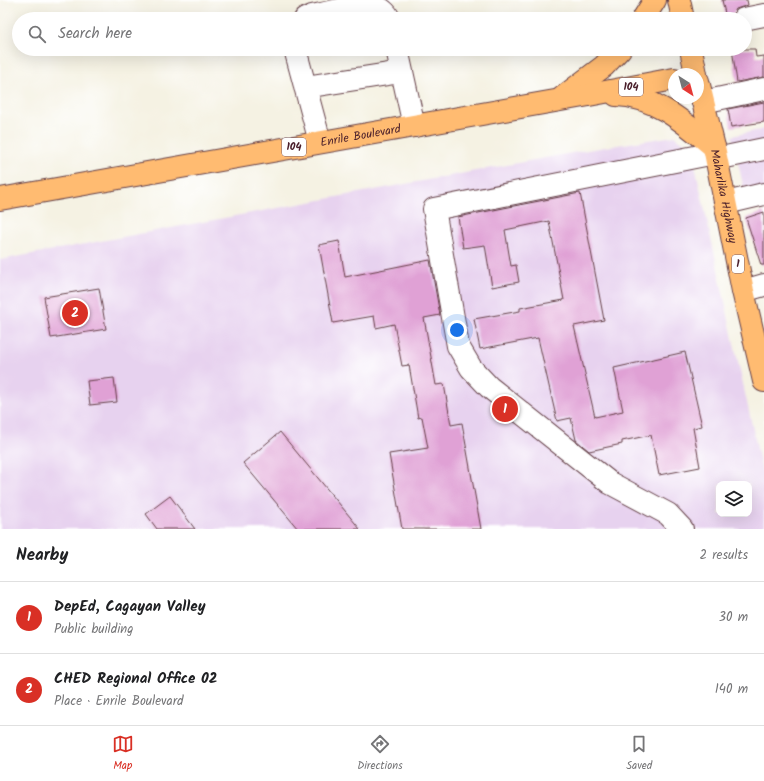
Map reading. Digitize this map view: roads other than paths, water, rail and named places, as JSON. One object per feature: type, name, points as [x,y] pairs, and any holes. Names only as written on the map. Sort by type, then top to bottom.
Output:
[{"type":"highway","points":[[647,12],[655,0]]},
{"type":"highway","points":[[679,0],[682,12]]},
{"type":"highway","points":[[560,100],[604,66],[613,56]]},
{"type":"highway","points":[[692,56],[695,68]]},
{"type":"highway","name":"Enrile Boulevard","points":[[0,199],[589,95],[668,79]]},
{"type":"highway","points":[[589,95],[624,95],[648,101],[676,116],[715,153]]},
{"type":"highway","name":"Maharlika Highway","points":[[703,104],[726,203],[743,291],[764,381]]},
{"type":"street","points":[[334,12],[367,6],[379,8],[384,12]]},
{"type":"street","points":[[752,17],[764,15]]},
{"type":"street","points":[[297,56],[320,142]]},
{"type":"street","points":[[398,56],[414,126]]},
{"type":"street","points":[[305,87],[401,72]]},
{"type":"street","points":[[704,102],[764,90]]},
{"type":"street","points":[[682,529],[668,514],[610,483],[489,387],[471,368],[458,346],[434,209],[715,153],[764,149]]},
{"type":"street","points":[[726,203],[764,194]]},
{"type":"street","points":[[743,291],[764,285]]},
{"type":"place","name":"CHED Regional Office 02","points":[[75,313]]},
{"type":"place","name":"DepEd, Cagayan Valley","points":[[505,409]]}]
